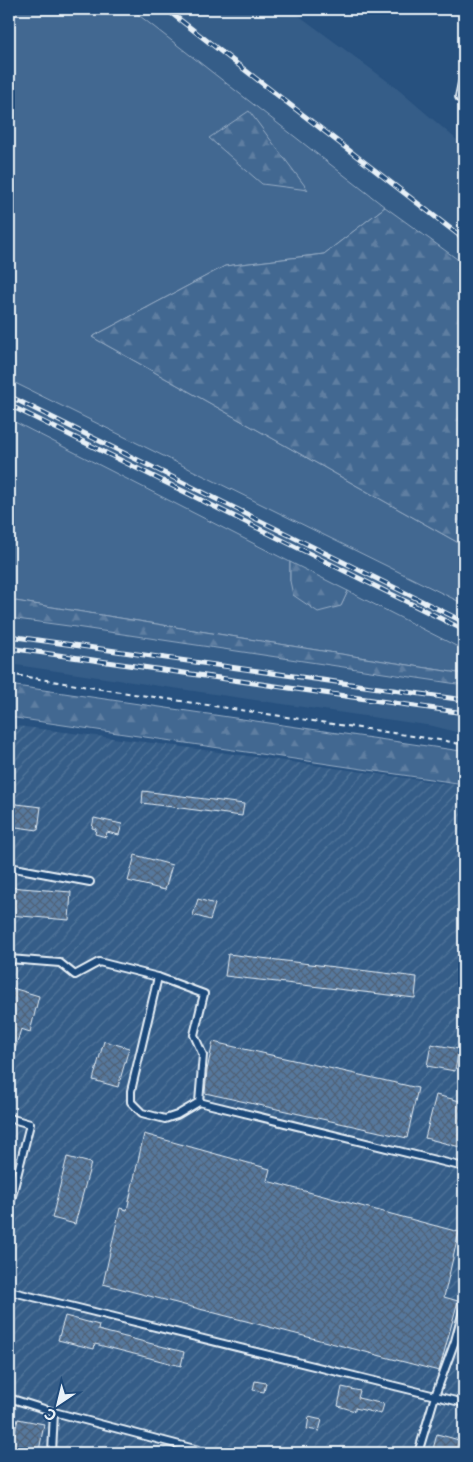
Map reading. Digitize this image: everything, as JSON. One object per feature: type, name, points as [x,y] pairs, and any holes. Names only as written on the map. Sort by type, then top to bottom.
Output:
[{"type":"lane","points":[[464,81],[459,97],[464,103]]},
{"type":"lane","points":[[9,867],[90,882]]},
{"type":"lane","points":[[9,959],[60,964],[75,975],[99,962],[158,976],[204,994],[194,1035],[203,1055],[199,1102]]},
{"type":"lane","points":[[158,976],[130,1091],[131,1102],[142,1113],[165,1119],[177,1115],[199,1102],[464,1167]]},
{"type":"lane","points":[[9,1118],[30,1124],[9,1208]]},
{"type":"lane","points":[[9,1291],[464,1403]]},
{"type":"lane","points":[[418,1453],[435,1396],[455,1341],[464,1307]]},
{"type":"lane","points":[[9,1398],[54,1412],[210,1453]]},
{"type":"lane","points":[[52,1453],[54,1412]]},
{"type":"path","points":[[9,674],[446,741],[464,746]]},
{"type":"shaded area","points":[[131,9],[290,9],[394,86],[464,146],[464,264],[385,207]]},
{"type":"shaded area","points":[[9,380],[464,604],[464,650],[9,419]]},
{"type":"shaded area","points":[[9,618],[464,685],[464,734],[433,726],[9,664]]},
{"type":"shaded area","points":[[9,725],[464,786],[464,1453],[9,1453]]},
{"type":"green space","points":[[9,9],[131,9],[385,207],[324,254],[225,266],[92,337],[464,546],[464,604],[9,380]]},
{"type":"green space","points":[[249,111],[308,190],[262,184],[209,138]]},
{"type":"green space","points":[[385,207],[464,264],[464,546],[92,337],[225,266],[324,254]]},
{"type":"green space","points":[[9,419],[290,562],[290,581],[341,606],[348,591],[464,650],[464,674],[9,600]]},
{"type":"green space","points":[[290,562],[348,591],[341,606],[318,612],[293,595],[290,581]]},
{"type":"green space","points":[[9,600],[464,674],[464,685],[9,618]]},
{"type":"green space","points":[[9,685],[464,751],[464,784],[9,717]]},
{"type":"building","points":[[143,791],[244,804],[242,816],[142,803]]},
{"type":"building","points":[[9,803],[41,807],[38,830],[9,826]]},
{"type":"building","points":[[94,818],[122,824],[119,835],[107,832],[106,837],[95,834],[96,829],[92,828]]},
{"type":"building","points":[[135,855],[172,865],[165,890],[128,881]]},
{"type":"building","points":[[9,887],[71,892],[69,920],[9,915]]},
{"type":"building","points":[[198,899],[215,904],[210,920],[193,915]]},
{"type":"building","points":[[228,954],[417,977],[415,998],[225,976]]},
{"type":"building","points":[[9,987],[39,996],[30,1032],[21,1029],[11,1063],[9,1063]]},
{"type":"building","points":[[104,1041],[129,1048],[118,1087],[93,1080]]},
{"type":"building","points":[[213,1042],[418,1088],[407,1138],[205,1093],[207,1070]]},
{"type":"building","points":[[431,1044],[459,1049],[455,1071],[427,1066]]},
{"type":"building","points":[[436,1095],[464,1102],[464,1148],[425,1138]]},
{"type":"building","points":[[144,1134],[270,1169],[267,1181],[459,1232],[444,1297],[458,1301],[439,1371],[103,1284],[120,1208],[127,1210]]},
{"type":"building","points":[[67,1157],[91,1163],[75,1224],[52,1218]]},
{"type":"building","points":[[65,1316],[99,1325],[98,1330],[184,1352],[181,1366],[95,1344],[94,1349],[58,1340]]},
{"type":"building","points":[[255,1381],[266,1383],[264,1392],[253,1390]]},
{"type":"building","points":[[342,1387],[360,1391],[358,1398],[384,1404],[381,1414],[355,1408],[355,1411],[338,1406]]},
{"type":"building","points":[[309,1417],[322,1420],[319,1431],[307,1429]]},
{"type":"building","points":[[18,1419],[44,1424],[39,1451],[12,1445]]},
{"type":"building","points":[[437,1434],[459,1440],[456,1453],[432,1453]]},
{"type":"railway","points":[[166,9],[464,239]]},
{"type":"railway","points":[[9,396],[464,622]]},
{"type":"railway","points":[[9,405],[464,630]]},
{"type":"railway","points":[[9,636],[464,700]]},
{"type":"railway","points":[[9,648],[464,713]]}]
